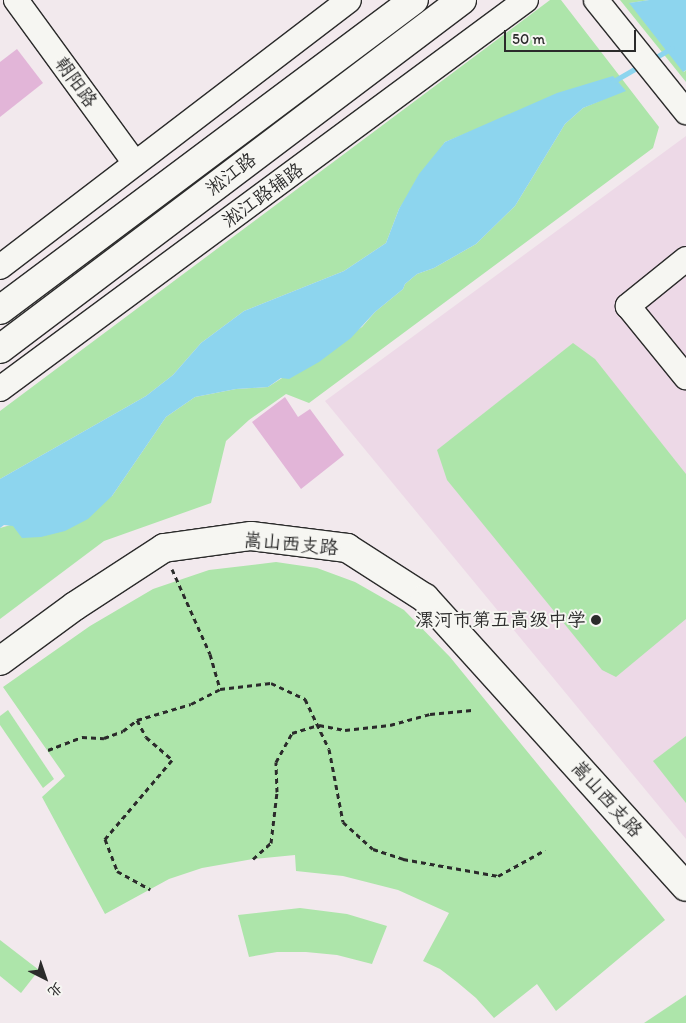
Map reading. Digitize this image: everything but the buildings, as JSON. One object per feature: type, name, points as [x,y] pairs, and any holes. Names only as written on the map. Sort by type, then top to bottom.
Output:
[{"type":"main road","name":"淞江路","points":[[0,310],[414,0]]},
{"type":"main road","name":"淞江路","points":[[0,349],[462,0]]},
{"type":"main road","name":"嵩山西支路","points":[[0,661],[75,606],[164,548],[251,536],[347,548],[426,598],[686,887]]},
{"type":"street","name":"朝阳路","points":[[16,0],[136,163]]},
{"type":"street","points":[[0,267],[349,0]]},
{"type":"street","name":"淞江路辅路","points":[[0,389],[526,0]]},
{"type":"street","points":[[596,0],[686,112]]},
{"type":"street","points":[[686,259],[628,306],[686,377]]},
{"type":"path","points":[[164,548],[186,604],[210,654],[220,689]]},
{"type":"path","points":[[48,750],[82,737],[104,738],[124,731],[137,720],[190,704],[220,689],[271,683],[305,699],[329,749],[343,822],[373,849],[403,860],[498,876],[545,850]]},
{"type":"path","points":[[253,859],[271,843],[277,792],[276,762],[292,733],[319,725],[345,730],[390,725],[430,714],[472,710]]},
{"type":"path","points":[[137,720],[146,738],[172,760],[105,839],[117,871],[150,889]]},
{"type":"shaded area","name":"漯河市第五高级中学","points":[[686,136],[686,839],[325,401]]},
{"type":"green space","points":[[550,0],[561,0],[659,127],[653,148],[309,403],[286,394],[249,420],[226,441],[211,503],[104,541],[0,619],[0,528],[112,496],[166,417],[195,397],[236,389],[268,387],[362,327],[375,312],[403,289],[405,284],[417,274],[434,268],[476,244],[515,206],[565,124],[583,108],[625,90],[482,127],[445,142],[399,209],[386,243],[344,271],[244,311],[201,343],[173,375],[146,396],[0,479],[0,411]]},
{"type":"green space","points":[[620,0],[649,0],[630,3],[684,72],[686,70],[686,82]]},
{"type":"green space","points":[[573,343],[595,359],[686,474],[686,619],[616,677],[602,670],[447,480],[437,450]]},
{"type":"green space","points":[[276,562],[317,568],[355,582],[404,610],[450,657],[665,920],[556,1011],[537,984],[494,1018],[476,998],[457,982],[440,969],[423,961],[449,913],[398,890],[343,876],[296,871],[295,855],[253,859],[202,868],[169,879],[105,914],[42,797],[65,776],[3,687],[90,626],[153,589],[209,570]]},
{"type":"green space","points":[[8,710],[54,779],[43,788],[0,725],[0,716]]},
{"type":"green space","points":[[686,736],[686,803],[653,761]]},
{"type":"green space","points":[[300,908],[347,914],[387,926],[372,964],[337,955],[306,952],[277,952],[249,957],[238,915]]},
{"type":"green space","points":[[0,940],[39,970],[21,993],[0,976]]},
{"type":"green space","points":[[686,995],[686,1023],[644,1023]]},
{"type":"water","points":[[649,0],[686,0],[686,70],[683,72],[629,3]]},
{"type":"water","points":[[613,76],[626,91],[583,108],[565,124],[515,206],[476,244],[434,268],[417,274],[405,284],[403,289],[375,312],[351,338],[319,362],[289,379],[281,378],[268,387],[236,389],[195,397],[166,417],[112,496],[88,519],[65,531],[41,537],[22,538],[13,526],[4,525],[0,528],[0,479],[146,396],[173,375],[201,343],[244,311],[344,271],[386,243],[399,209],[419,174],[445,142],[557,93]]},
{"type":"waterway","points":[[651,60],[672,48]]},
{"type":"waterway","points":[[612,82],[642,65]]},
{"type":"place","name":"漯河市第五高级中学","points":[[596,620]]}]
